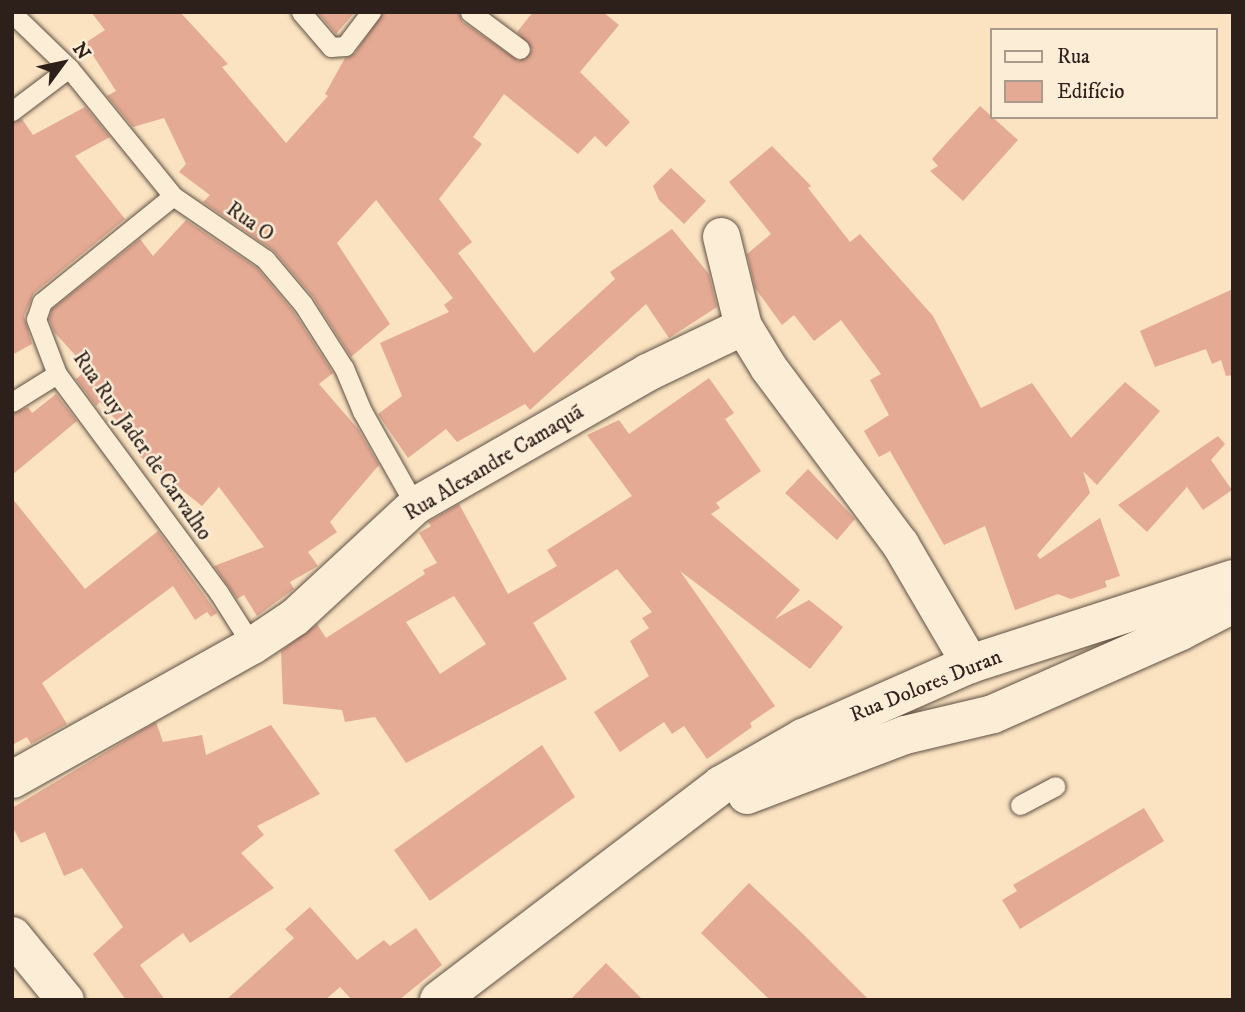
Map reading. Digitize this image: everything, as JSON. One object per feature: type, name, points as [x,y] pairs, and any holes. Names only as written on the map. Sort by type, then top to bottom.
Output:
[{"type":"street","points":[[721,236],[743,326],[768,367],[901,544],[970,664]]},
{"type":"street","name":"Rua Alexandre Camaquã","points":[[12,779],[252,645],[294,617],[415,505],[647,372],[743,326]]},
{"type":"street","name":"Rua Dolores Duran","points":[[439,1000],[720,785],[803,738],[970,664],[1233,579]]},
{"type":"street","name":"Rua Dolores Duran","points":[[644,845],[782,778],[905,735],[976,719],[1015,705],[1233,604]]},
{"type":"street","points":[[970,664],[993,667],[1002,674],[1015,705]]},
{"type":"street","points":[[970,664],[960,686],[976,719]]},
{"type":"street","points":[[12,935],[65,1000]]},
{"type":"lane","points":[[301,12],[331,47],[345,46],[371,12]]},
{"type":"lane","points":[[470,12],[520,49]]},
{"type":"lane","name":"Rua O","points":[[12,13],[69,68],[173,196],[265,260],[303,304],[344,369],[362,411],[415,505]]},
{"type":"lane","points":[[12,111],[69,68]]},
{"type":"lane","name":"Rua Ruy Jader de Carvalho","points":[[173,196],[42,302],[36,319],[57,374],[252,645]]},
{"type":"lane","points":[[12,402],[57,374]]},
{"type":"lane","points":[[1020,805],[1055,786]]},
{"type":"building","points":[[91,12],[180,12],[228,64],[222,67],[286,143],[328,96],[325,94],[345,58],[355,53],[383,12],[458,12],[463,22],[519,61],[532,50],[517,32],[533,12],[603,12],[619,25],[580,72],[630,122],[606,147],[595,136],[578,154],[504,94],[473,137],[482,144],[439,199],[472,242],[458,253],[534,353],[615,279],[610,272],[672,229],[709,274],[717,307],[669,338],[646,304],[530,410],[525,404],[457,442],[446,429],[408,458],[378,414],[402,396],[380,343],[449,312],[444,305],[453,298],[376,200],[337,243],[390,324],[351,357],[313,297],[274,251],[203,202],[210,195],[179,172],[186,164],[164,118],[133,127],[107,96],[116,91],[85,43],[105,30]]},
{"type":"building","points":[[317,12],[355,12],[336,34]]},
{"type":"building","points":[[980,106],[990,115],[990,119],[995,119],[1018,140],[963,201],[930,171],[938,166],[932,159]]},
{"type":"building","points":[[85,107],[110,137],[75,156],[125,219],[34,293],[24,316],[32,344],[12,355],[12,123],[22,119],[33,135]]},
{"type":"building","points":[[772,146],[811,186],[808,188],[850,242],[860,234],[933,316],[981,408],[1032,383],[1071,438],[1125,382],[1160,411],[1097,485],[1083,471],[1090,493],[1037,555],[1040,559],[1100,518],[1120,576],[1105,581],[1107,587],[1071,599],[1058,594],[1015,610],[985,526],[944,545],[890,451],[879,457],[864,431],[889,415],[870,380],[881,374],[841,320],[814,341],[794,315],[782,325],[755,288],[747,254],[771,234],[729,182]]},
{"type":"building","points":[[671,168],[706,201],[684,224],[659,200],[653,186]]},
{"type":"building","points":[[186,220],[257,268],[293,311],[333,373],[319,384],[358,429],[379,465],[330,522],[337,532],[308,552],[318,566],[290,582],[294,589],[257,616],[244,595],[237,599],[214,566],[264,547],[219,487],[202,506],[137,454],[141,449],[100,402],[96,406],[76,379],[88,369],[54,332],[49,319],[52,309],[140,239],[153,256]]},
{"type":"building","points":[[1233,289],[1233,375],[1226,376],[1221,360],[1212,364],[1206,349],[1155,367],[1140,331]]},
{"type":"building","points":[[709,378],[734,413],[725,419],[761,471],[716,503],[720,508],[711,514],[800,590],[775,619],[809,600],[843,627],[810,669],[680,571],[775,706],[750,723],[752,727],[707,759],[684,726],[672,734],[664,722],[620,752],[594,712],[649,676],[630,641],[649,628],[642,618],[652,612],[617,569],[533,623],[567,679],[406,763],[375,717],[345,722],[342,710],[283,704],[281,651],[317,624],[326,638],[425,574],[423,570],[437,563],[419,533],[431,526],[428,522],[459,504],[508,594],[557,566],[547,550],[632,496],[587,435],[619,420],[629,434]],"holes":[[[454,596],[486,644],[440,674],[406,622]]]},
{"type":"building","points":[[56,394],[77,421],[12,475],[12,414],[28,407],[32,413]]},
{"type":"building","points":[[1218,436],[1225,444],[1211,460],[1232,490],[1203,510],[1187,487],[1147,532],[1118,505]]},
{"type":"building","points":[[808,469],[855,519],[837,540],[785,493]]},
{"type":"building","points":[[12,498],[85,589],[158,531],[217,613],[211,617],[207,612],[195,620],[173,586],[42,683],[67,724],[31,744],[27,737],[12,745]]},
{"type":"building","points":[[156,722],[163,742],[202,735],[206,755],[271,725],[320,794],[257,826],[264,835],[241,853],[274,888],[190,943],[183,933],[140,965],[165,1000],[126,1000],[93,954],[123,927],[82,868],[64,876],[45,832],[21,843],[12,826],[12,808]]},
{"type":"building","points":[[542,745],[575,797],[430,901],[394,850]]},
{"type":"building","points":[[1144,808],[1164,841],[1020,929],[1002,900],[1017,891],[1013,885]]},
{"type":"building","points":[[749,883],[869,1000],[770,1000],[701,933]]},
{"type":"building","points":[[310,907],[357,960],[384,940],[390,946],[416,928],[442,965],[399,1000],[352,1000],[340,987],[325,1000],[226,1000],[294,938],[285,929]]},
{"type":"building","points":[[606,963],[643,1000],[570,1000]]}]
